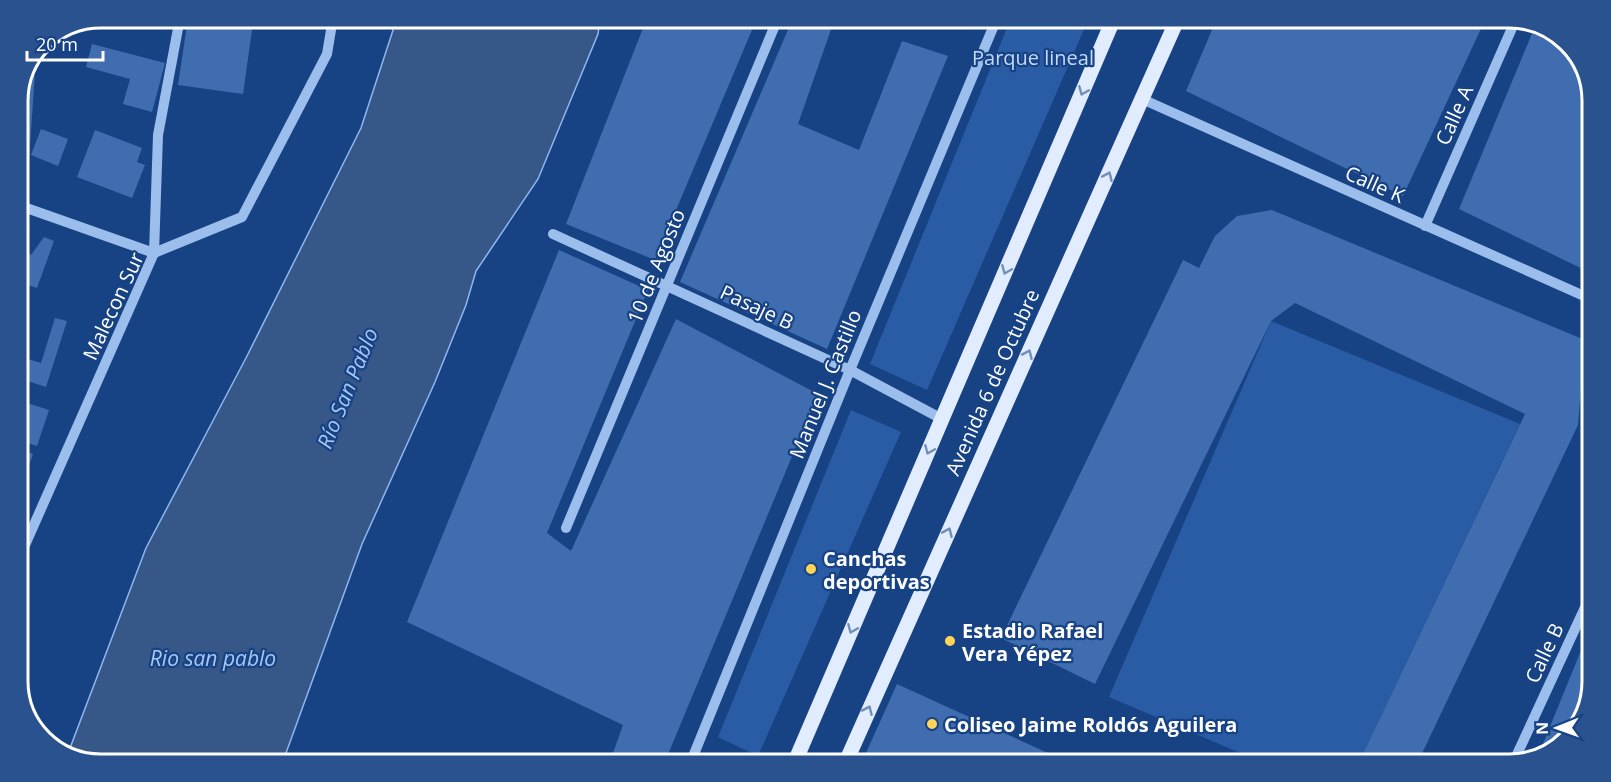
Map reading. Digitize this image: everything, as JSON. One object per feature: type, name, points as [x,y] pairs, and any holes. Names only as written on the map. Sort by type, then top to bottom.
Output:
[{"type":"main road","name":"Avenida 6 de Octubre","points":[[798,754],[1110,28]]},
{"type":"main road","name":"Avenida 6 de Octubre","points":[[849,754],[1174,28]]},
{"type":"street","points":[[29,209],[154,253],[158,135],[178,28]]},
{"type":"street","name":"Malecon Sur","points":[[29,536],[154,253],[242,217],[327,54],[331,28]]},
{"type":"street","name":"10 de Agosto","points":[[566,528],[774,28]]},
{"type":"street","name":"Manuel J. Castillo","points":[[694,754],[850,370],[993,28]]},
{"type":"street","name":"Calle A","points":[[1425,226],[1512,28]]},
{"type":"street","name":"Calle K","points":[[1142,99],[1582,295]]},
{"type":"street","name":"Pasaje B","points":[[553,234],[850,370],[942,419]]},
{"type":"street","name":"Calle B","points":[[1519,753],[1582,619]]},
{"type":"green space","name":"Parque lineal","points":[[1007,28],[1085,28],[927,390],[870,364]]},
{"type":"green space","points":[[1271,321],[1520,424],[1363,754],[1243,754],[1109,697]]},
{"type":"green space","points":[[851,410],[901,432],[759,754],[754,754],[718,737]]},
{"type":"water","name":"Rio san pablo","points":[[394,28],[599,28],[538,179],[476,271],[466,305],[435,382],[362,544],[286,754],[101,754],[71,747],[146,548],[247,356],[361,128]]},
{"type":"building","points":[[187,28],[252,28],[243,94],[178,85]]},
{"type":"building","points":[[643,28],[753,28],[655,260],[566,224]]},
{"type":"building","points":[[789,28],[832,28],[798,124],[859,150],[902,41],[948,56],[827,349],[680,282]]},
{"type":"building","points":[[1213,28],[1481,28],[1403,196],[1186,91]]},
{"type":"building","points":[[1533,32],[1542,36],[1565,53],[1575,69],[1581,87],[1582,269],[1459,209]]},
{"type":"building","points":[[92,44],[165,63],[152,112],[123,104],[130,79],[86,67]]},
{"type":"building","points":[[35,72],[29,161],[29,96]]},
{"type":"building","points":[[41,129],[68,139],[58,166],[31,155]]},
{"type":"building","points":[[95,130],[142,148],[137,162],[145,165],[132,198],[77,177]]},
{"type":"building","name":"Estadio Rafael Vera Yépez","points":[[1272,210],[1582,339],[1578,425],[1422,754],[1363,754],[1525,414],[1295,303],[1271,321],[1095,684],[1001,638],[1183,260],[1199,268],[1215,236],[1237,216]]},
{"type":"building","points":[[44,237],[54,241],[37,288],[29,285],[29,254],[31,255]]},
{"type":"building","points":[[559,250],[648,290],[547,533],[571,551],[676,319],[818,394],[668,754],[613,754],[623,725],[407,622]]},
{"type":"building","points":[[55,318],[67,321],[46,387],[29,382],[29,359],[41,363]]},
{"type":"building","points":[[29,404],[49,410],[37,446],[29,443]]},
{"type":"building","points":[[29,452],[33,454],[29,465]]},
{"type":"building","points":[[1582,648],[1579,704],[1565,729],[1542,746]]},
{"type":"building","name":"Coliseo Jaime Roldós Aguilera","points":[[897,684],[1050,754],[866,754]]},
{"type":"place","name":"Canchas deportivas","points":[[811,569]]},
{"type":"place","name":"Estadio Rafael Vera Yépez","points":[[950,641]]},
{"type":"place","name":"Coliseo Jaime Roldós Aguilera","points":[[932,724]]},
{"type":"water label","name":"Río San Pablo","points":[[347,388]]}]
